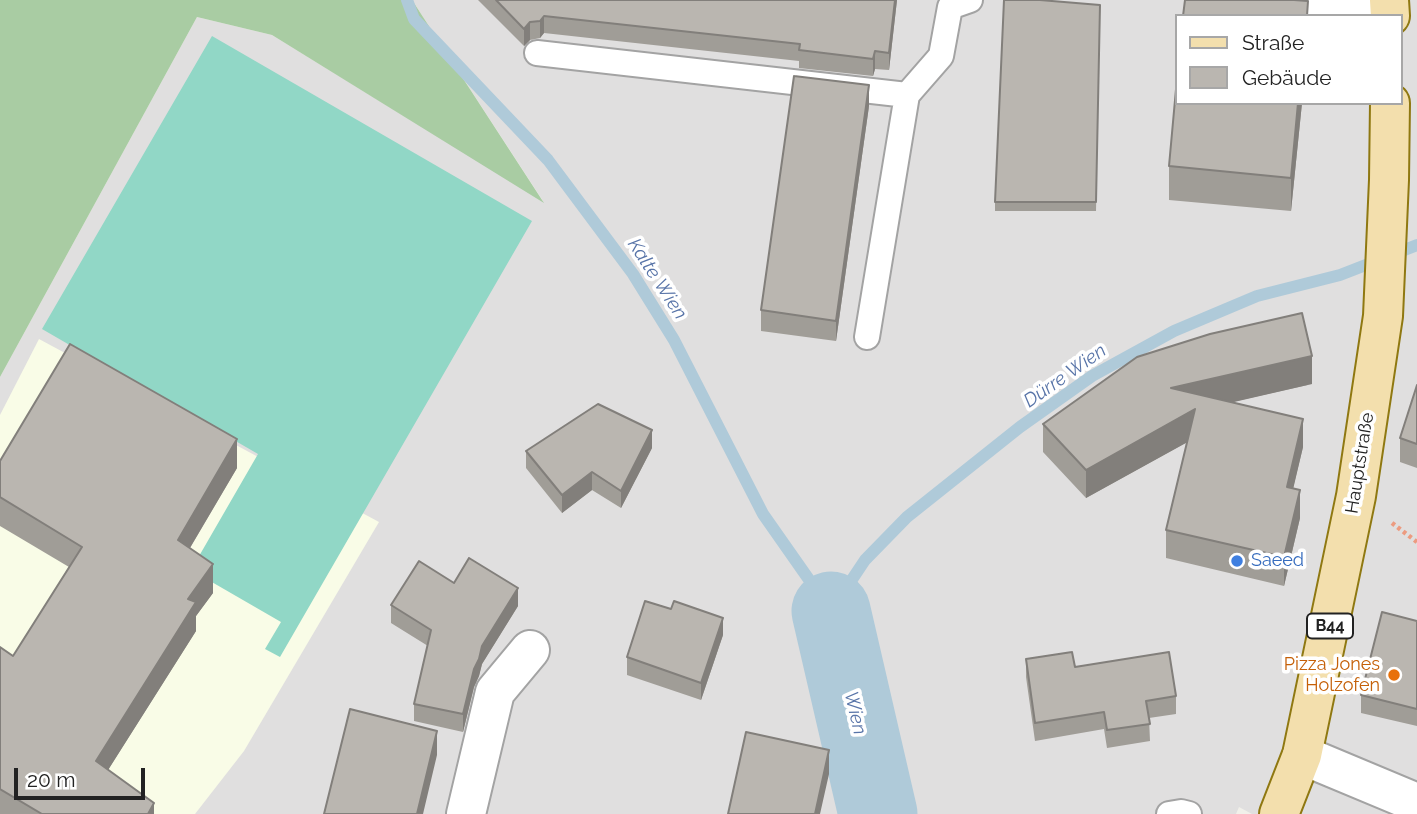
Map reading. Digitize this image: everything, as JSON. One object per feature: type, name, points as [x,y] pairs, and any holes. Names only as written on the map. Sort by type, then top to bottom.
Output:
[{"type":"main road","name":"Hauptstraße","points":[[1279,814],[1302,755],[1356,496],[1383,316],[1390,105]]},
{"type":"street","points":[[466,814],[495,692],[530,650]]},
{"type":"street","points":[[1302,755],[1417,803]]},
{"type":"lane","points":[[867,337],[907,95],[941,56],[950,7],[970,0]]},
{"type":"lane","points":[[1211,0],[1389,9]]},
{"type":"lane","points":[[537,53],[907,95]]},
{"type":"lane","points":[[1169,814],[1189,814]]},
{"type":"shaded area","points":[[412,0],[1417,0],[1417,814],[1252,814],[1239,807],[1236,814],[0,814],[0,377],[197,17],[272,35],[543,201]]},
{"type":"shaded area","points":[[39,339],[379,522],[244,751],[195,814],[0,814],[0,415]]},
{"type":"green space","points":[[0,0],[412,0],[544,203],[272,35],[197,17],[0,377]]},
{"type":"green space","points":[[212,36],[532,221],[280,657],[265,649],[281,622],[191,570],[258,454],[42,329]]},
{"type":"building","points":[[496,0],[895,0],[889,53],[875,51],[873,59],[799,50],[800,44],[544,16],[540,21],[530,22],[524,29]]},
{"type":"building","points":[[1004,0],[1100,5],[1096,202],[995,202]]},
{"type":"building","points":[[1185,0],[1308,1],[1307,14],[1183,14]]},
{"type":"building","points":[[794,76],[869,85],[836,321],[761,310]]},
{"type":"building","points":[[1176,89],[1176,105],[1298,105],[1291,178],[1169,166]]},
{"type":"building","points":[[1302,313],[1312,356],[1171,388],[1303,419],[1287,487],[1300,490],[1284,557],[1166,530],[1195,409],[1086,470],[1043,424],[1137,357],[1210,334]]},
{"type":"building","points":[[70,344],[237,439],[178,540],[213,564],[188,599],[196,602],[96,761],[154,803],[148,814],[42,814],[0,789],[0,647],[13,656],[82,547],[0,497],[0,461]]},
{"type":"building","points":[[1417,385],[1417,444],[1400,438]]},
{"type":"building","points":[[598,404],[652,430],[621,491],[592,472],[562,495],[526,451]]},
{"type":"building","points":[[469,558],[518,588],[482,646],[463,714],[414,704],[431,630],[391,605],[419,561],[454,583]]},
{"type":"building","points":[[645,601],[671,609],[674,601],[723,618],[701,683],[627,657]]},
{"type":"building","name":"Pizza Jones Holzofen","points":[[1382,612],[1417,621],[1417,709],[1361,695]]},
{"type":"building","points":[[1072,652],[1075,667],[1169,652],[1176,696],[1146,701],[1150,724],[1107,730],[1104,712],[1035,723],[1026,659]]},
{"type":"building","points":[[350,709],[437,731],[417,814],[324,814]]},
{"type":"building","points":[[746,732],[829,750],[815,814],[728,814]]},
{"type":"waterway","name":"Kalte Wien","points":[[407,0],[414,19],[548,160],[633,274],[674,340],[763,514],[831,611],[865,560],[907,517],[1020,427],[1092,376],[1174,331],[1257,296],[1340,275],[1417,245]]},
{"type":"waterway","name":"Wien","points":[[831,611],[878,814]]},
{"type":"place","name":"Saeed","points":[[1237,561]]},
{"type":"place","name":"Pizza Jones Holzofen","points":[[1394,675]]},
{"type":"water label","name":"Dürre Wien","points":[[1065,376]]}]
